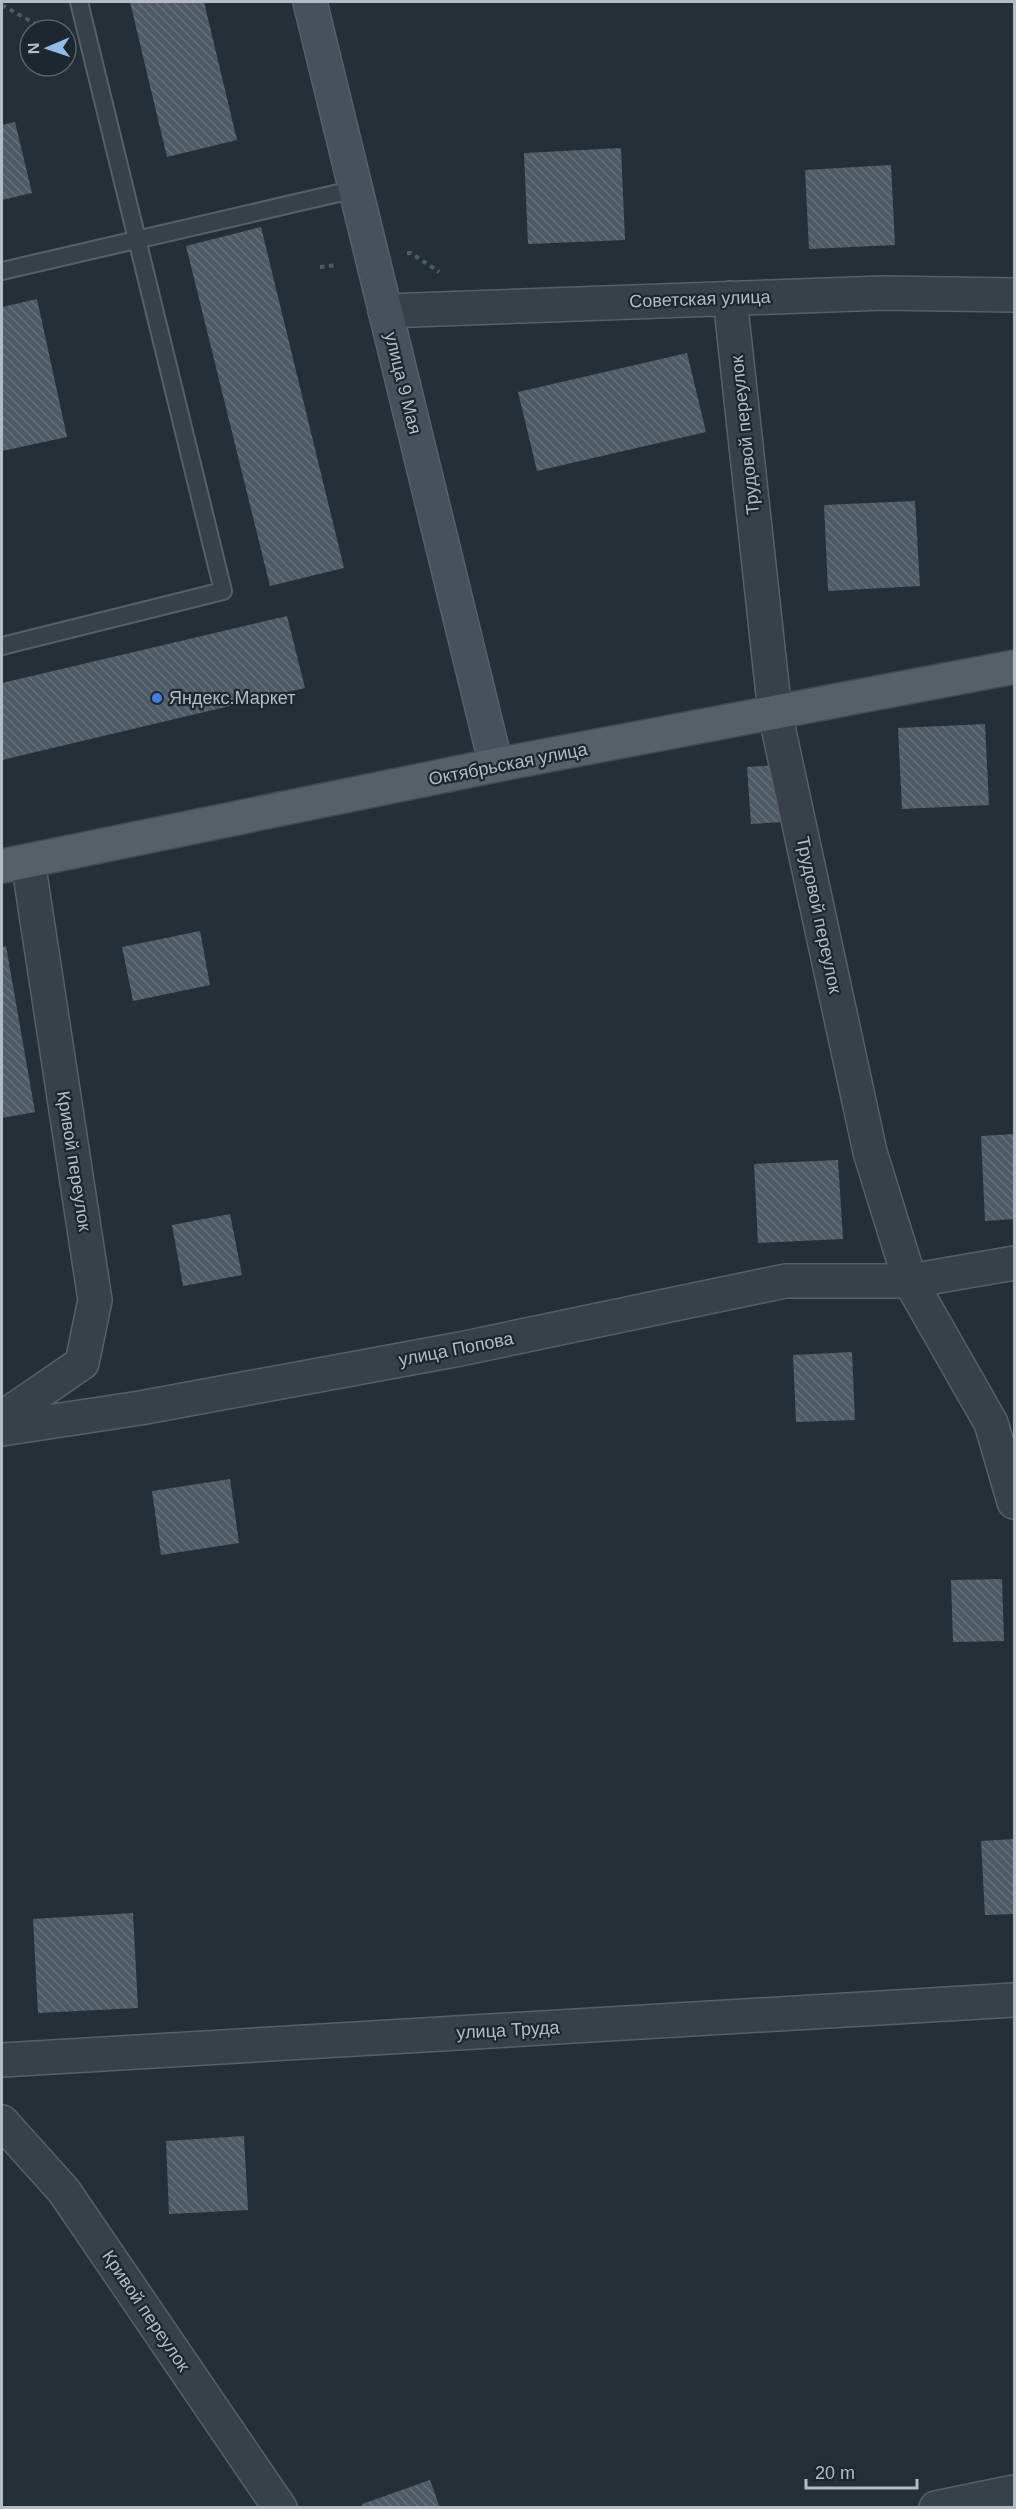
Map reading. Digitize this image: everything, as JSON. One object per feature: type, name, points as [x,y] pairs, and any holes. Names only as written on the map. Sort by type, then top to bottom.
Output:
[{"type":"main road","name":"улица 9 Мая","points":[[310,2],[496,765]]},
{"type":"main road","name":"Октябрьская улица","points":[[14,864],[496,765],[1014,667]]},
{"type":"street","name":"Советская улица","points":[[385,311],[883,293],[1014,295]]},
{"type":"street","name":"Трудовой переулок","points":[[730,298],[775,713],[870,1152],[910,1281],[991,1423],[1014,1502]]},
{"type":"street","name":"Кривой переулок","points":[[2,1418],[82,1363],[95,1300],[14,864]]},
{"type":"street","name":"улица Попова","points":[[2,1429],[140,1408],[460,1349],[785,1281],[910,1281],[1014,1263]]},
{"type":"street","name":"улица Труда","points":[[2,2060],[1014,2000]]},
{"type":"street","name":"Кривой переулок","points":[[2,2122],[64,2191],[280,2508]]},
{"type":"street","points":[[936,2508],[1014,2492]]},
{"type":"lane","points":[[2,646],[224,591],[79,2]]},
{"type":"lane","points":[[2,271],[356,189]]},
{"type":"path","points":[[2,5],[25,18]]},
{"type":"building","points":[[130,2],[204,2],[237,140],[167,157]]},
{"type":"building","points":[[15,122],[32,193],[2,200],[2,125]]},
{"type":"building","points":[[621,148],[625,240],[528,244],[524,153]]},
{"type":"building","points":[[891,165],[895,245],[809,249],[805,170]]},
{"type":"building","points":[[261,227],[344,568],[270,586],[186,246]]},
{"type":"building","points":[[37,299],[67,437],[2,451],[2,307]]},
{"type":"building","points":[[687,353],[706,432],[537,471],[518,392]]},
{"type":"building","points":[[915,501],[920,586],[828,591],[824,505]]},
{"type":"building","points":[[287,616],[305,688],[2,760],[2,683]]},
{"type":"building","points":[[985,724],[989,805],[902,809],[898,728]]},
{"type":"building","points":[[781,765],[784,822],[751,824],[747,767]]},
{"type":"building","points":[[200,931],[210,985],[133,1001],[122,947]]},
{"type":"building","points":[[6,946],[35,1112],[2,1118],[2,947]]},
{"type":"building","points":[[1014,1134],[1014,1219],[985,1221],[981,1136]]},
{"type":"building","points":[[838,1160],[843,1239],[758,1243],[754,1164]]},
{"type":"building","points":[[230,1214],[242,1275],[183,1286],[172,1225]]},
{"type":"building","points":[[852,1352],[855,1420],[796,1422],[793,1355]]},
{"type":"building","points":[[230,1479],[239,1543],[161,1555],[152,1491]]},
{"type":"building","points":[[1002,1579],[1004,1641],[953,1642],[951,1580]]},
{"type":"building","points":[[1014,1839],[1014,1914],[985,1915],[981,1841]]},
{"type":"building","points":[[133,1913],[138,2008],[38,2013],[33,1919]]},
{"type":"building","points":[[244,2136],[248,2210],[169,2214],[166,2141]]},
{"type":"building","points":[[430,2480],[440,2508],[363,2508],[362,2504]]},
{"type":"place","name":"Яндекс.Маркет","points":[[157,698]]}]
